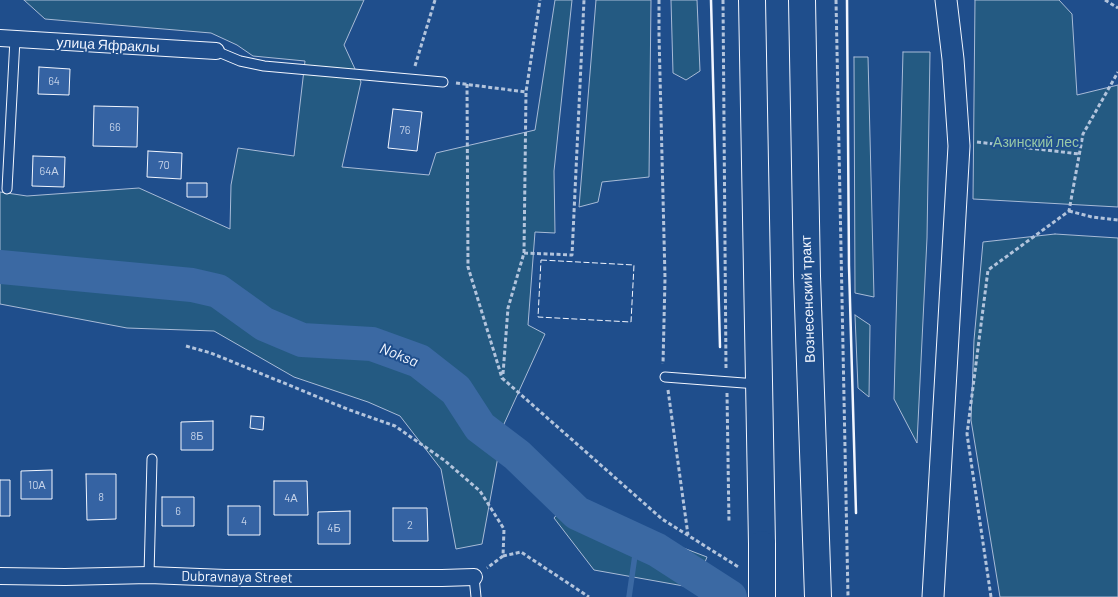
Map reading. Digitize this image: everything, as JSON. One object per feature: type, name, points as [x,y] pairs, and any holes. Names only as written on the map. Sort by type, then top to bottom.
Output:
[{"type":"main road","points":[[752,0],[762,597]]},
{"type":"main road","name":"Вознесенский тракт","points":[[802,0],[807,276],[818,589]]},
{"type":"street","points":[[934,597],[959,146],[953,59],[946,0]]},
{"type":"street","name":"улица Яфраклы","points":[[8,39],[216,51]]},
{"type":"street","name":"Dubravnaya Street","points":[[0,576],[65,578],[149,575],[234,578],[474,577]]},
{"type":"lane","points":[[7,189],[11,122],[8,39]]},
{"type":"lane","points":[[216,51],[240,61],[264,66],[443,82]]},
{"type":"lane","points":[[0,121],[11,122]]},
{"type":"lane","points":[[665,377],[759,384]]},
{"type":"lane","points":[[149,575],[152,459]]},
{"type":"lane","points":[[474,577],[476,597]]},
{"type":"path","points":[[411,79],[435,0]]},
{"type":"path","points":[[502,378],[508,308],[524,252],[526,92],[540,0]]},
{"type":"path","points":[[524,252],[572,255],[584,0]]},
{"type":"path","points":[[660,0],[659,35],[665,278],[663,365],[688,535]]},
{"type":"path","points":[[722,0],[726,382],[730,523]]},
{"type":"path","points":[[836,0],[848,597]]},
{"type":"path","points":[[1105,0],[1118,8]]},
{"type":"path","points":[[991,597],[967,434],[988,270],[1069,211],[1082,134],[1118,72]]},
{"type":"path","points":[[443,82],[526,92]]},
{"type":"path","points":[[467,84],[468,268],[502,378],[662,519],[746,571]]},
{"type":"path","points":[[970,142],[1079,154]]},
{"type":"path","points":[[1069,211],[1118,220]]},
{"type":"path","points":[[186,346],[395,426],[444,460],[480,491],[504,530],[503,556]]},
{"type":"path","points":[[474,577],[503,556],[521,552],[589,597]]},
{"type":"green space","points":[[24,0],[364,0],[344,45],[361,82],[342,167],[429,175],[436,153],[535,130],[555,0],[572,0],[554,171],[555,233],[535,232],[528,325],[545,334],[504,424],[482,544],[456,549],[441,469],[400,416],[368,402],[294,377],[214,331],[127,328],[0,304],[0,192],[27,196],[139,188],[230,229],[231,185],[238,148],[294,156],[305,61],[253,56],[237,45],[211,33],[45,19]]},
{"type":"green space","points":[[596,0],[651,0],[649,177],[602,182],[598,202],[579,207]]},
{"type":"green space","points":[[671,0],[697,0],[700,71],[686,80],[673,73]]},
{"type":"green space","name":"Азинский лес","points":[[975,0],[1059,0],[1072,14],[1077,95],[1118,85],[1118,207],[973,199]]},
{"type":"green space","points":[[903,52],[930,52],[927,238],[917,443],[894,399]]},
{"type":"green space","points":[[854,57],[868,57],[874,297],[855,293]]},
{"type":"green space","points":[[1055,234],[1118,238],[1118,597],[1000,597],[971,420],[974,340],[983,242]]},
{"type":"green space","points":[[855,315],[870,325],[869,397],[858,388]]},
{"type":"green space","points":[[569,500],[614,516],[652,536],[707,557],[695,588],[594,570],[554,518]]},
{"type":"building","points":[[39,67],[70,69],[69,95],[38,94]]},
{"type":"building","points":[[94,106],[138,107],[137,147],[93,146]]},
{"type":"building","points":[[393,109],[422,112],[417,151],[388,148]]},
{"type":"building","points":[[148,151],[182,153],[181,179],[147,177]]},
{"type":"building","points":[[33,156],[65,157],[64,187],[32,186]]},
{"type":"building","points":[[187,183],[207,183],[207,197],[187,197]]},
{"type":"building","points":[[251,416],[264,417],[263,430],[250,428]]},
{"type":"building","points":[[213,421],[213,450],[181,450],[181,422]]},
{"type":"building","points":[[52,470],[52,499],[21,499],[21,471]]},
{"type":"building","points":[[86,474],[116,474],[116,519],[87,520]]},
{"type":"building","points":[[0,480],[10,480],[10,516],[0,516]]},
{"type":"building","points":[[274,481],[307,481],[308,515],[274,515]]},
{"type":"building","points":[[162,497],[194,497],[194,526],[162,526]]},
{"type":"building","points":[[228,506],[260,506],[260,535],[228,535]]},
{"type":"building","points":[[393,508],[427,508],[428,541],[393,541]]},
{"type":"building","points":[[350,511],[350,544],[318,544],[318,512]]},
{"type":"waterway","name":"Noksa","points":[[0,267],[192,285],[218,291],[264,324],[302,340],[372,344],[419,361],[456,390],[480,427],[517,455],[577,513],[657,550],[730,597]]},
{"type":"waterway","points":[[629,597],[637,541]]},
{"type":"fence","points":[[541,260],[634,265],[631,322],[538,317],[541,260]]},
{"type":"wall","points":[[711,0],[720,347]]},
{"type":"wall","points":[[847,0],[849,266],[856,513]]}]
